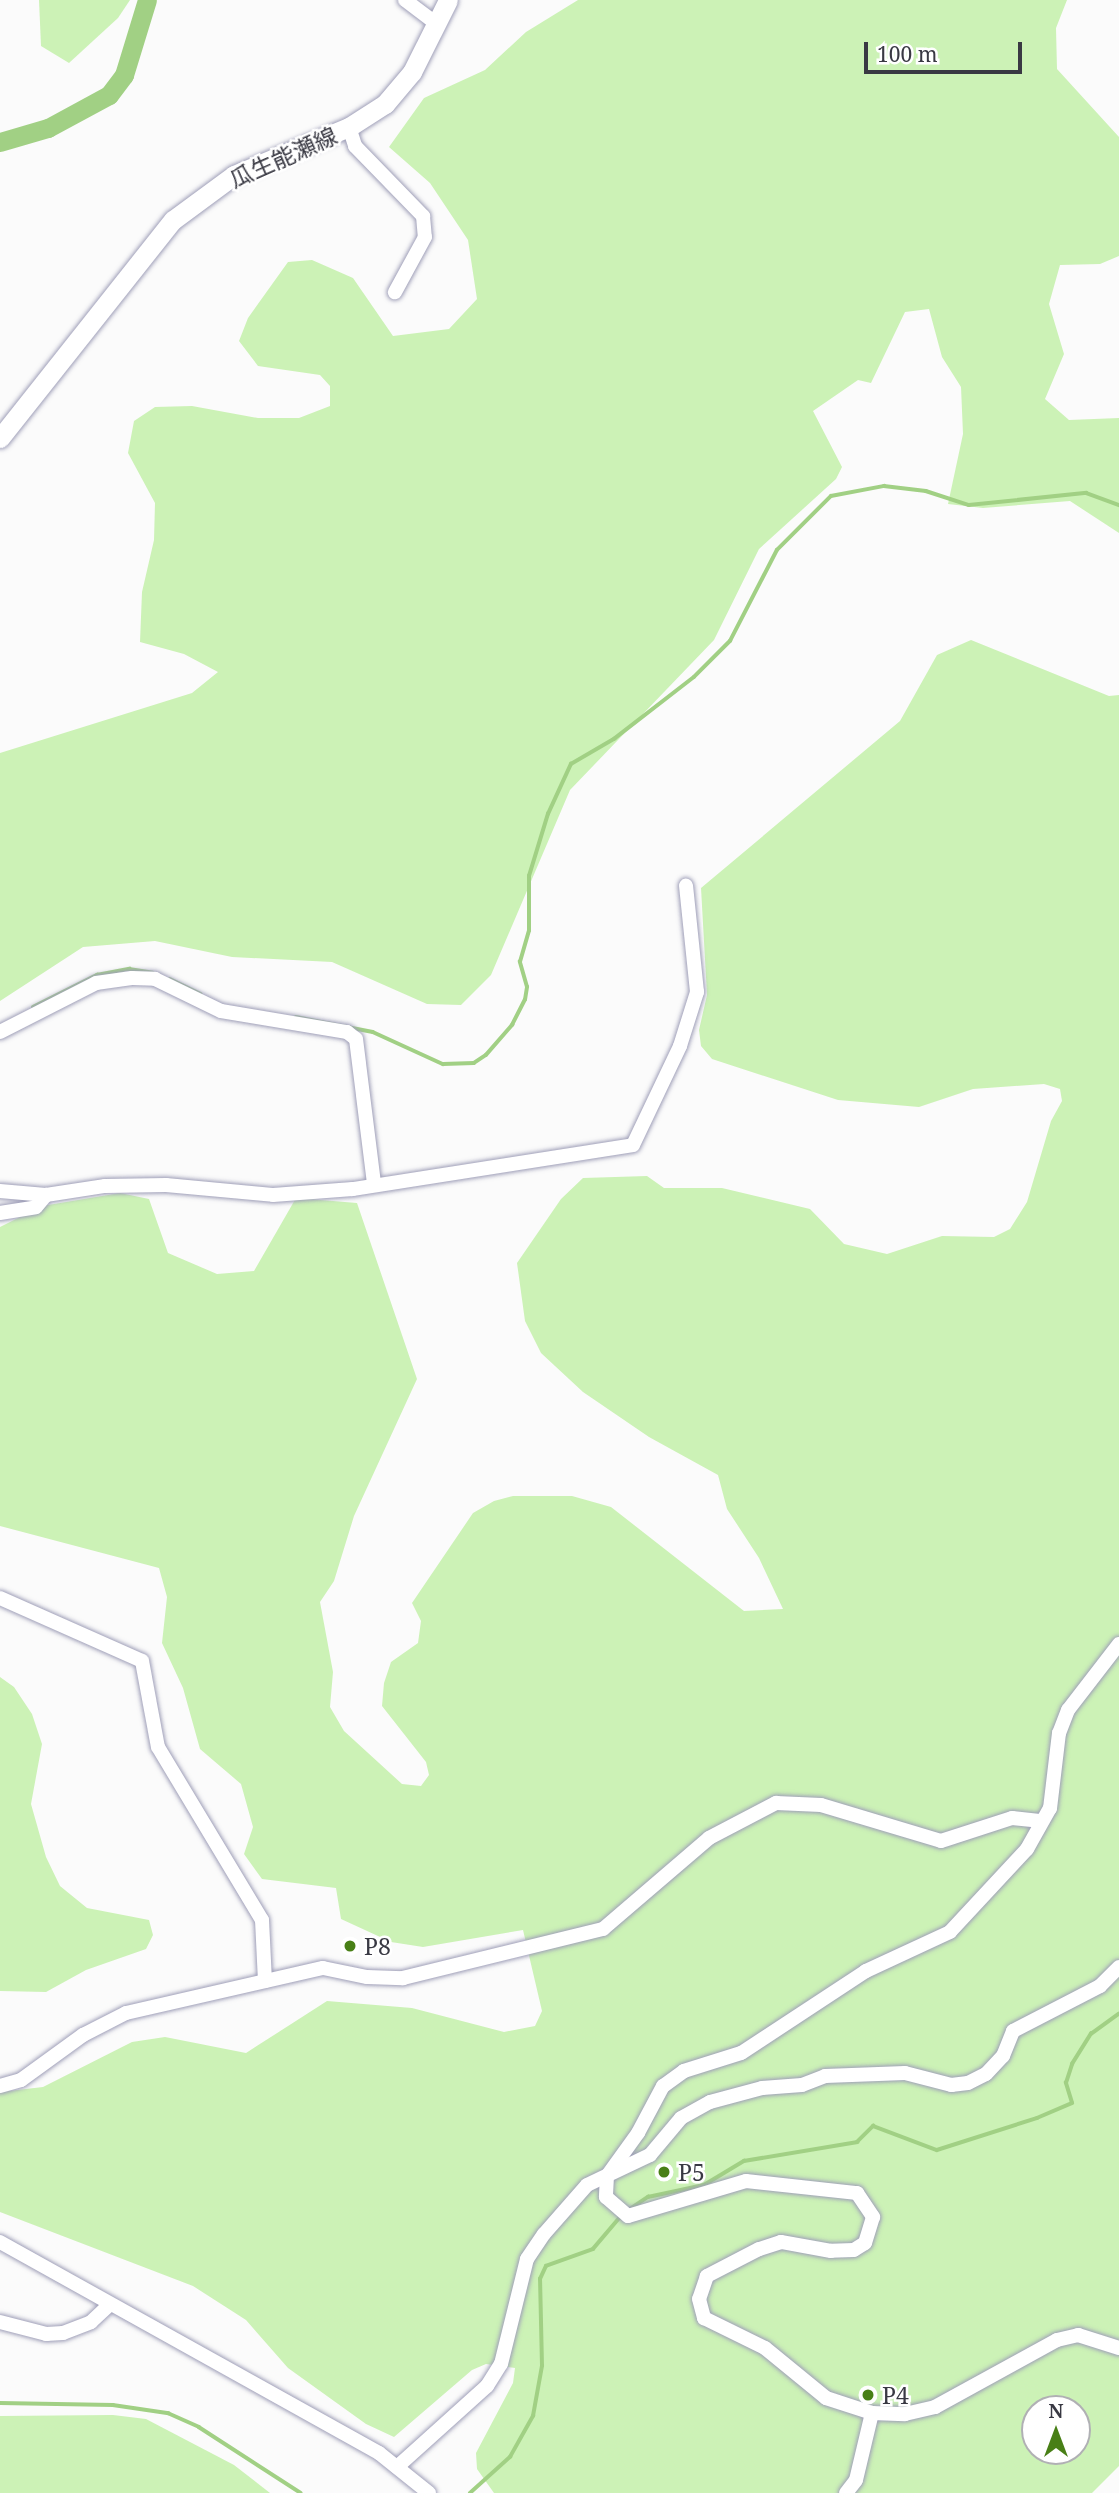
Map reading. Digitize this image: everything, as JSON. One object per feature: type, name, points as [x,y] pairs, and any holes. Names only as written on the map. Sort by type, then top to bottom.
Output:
[{"type":"main road","name":"瓜生能瀬線","points":[[0,438],[173,220],[234,175],[349,127],[385,104],[412,72],[438,25],[448,0]]},
{"type":"street","points":[[405,0],[438,25]]},
{"type":"street","points":[[349,127],[355,146],[423,216],[425,237],[394,292]]},
{"type":"street","points":[[0,1191],[46,1195],[105,1186],[166,1185],[273,1195],[374,1184],[633,1145],[684,1037],[697,992],[686,886]]},
{"type":"street","points":[[0,1032],[96,983],[132,978],[155,979],[221,1011],[347,1032],[356,1039],[374,1184]]},
{"type":"street","points":[[0,1213],[36,1207],[46,1195]]},
{"type":"street","points":[[0,1598],[142,1661],[158,1747],[262,1920],[265,1981]]},
{"type":"street","points":[[1119,1644],[1068,1710],[1059,1733],[1050,1808],[1027,1849],[950,1932],[866,1971],[741,2053],[684,2071],[663,2086],[638,2133],[607,2176],[606,2197],[628,2216],[746,2180],[857,2193],[873,2217],[872,2233],[865,2243],[854,2250],[831,2251],[782,2242],[759,2249],[707,2276],[699,2299],[704,2318],[765,2347],[826,2398],[872,2413],[905,2414],[934,2407],[1058,2340],[1078,2335],[1119,2348]]},
{"type":"street","points":[[0,2086],[21,2080],[83,2035],[126,2012],[323,1968],[366,1977],[403,1978],[603,1929],[709,1838],[776,1803],[821,1805],[941,1841],[1012,1818],[1042,1821]]},
{"type":"street","points":[[397,2467],[487,2386],[501,2364],[527,2259],[587,2185],[650,2155],[681,2118],[710,2102],[762,2088],[802,2085],[825,2076],[905,2073],[951,2085],[968,2083],[986,2074],[1003,2056],[1013,2031],[1101,1986],[1119,1967]]},
{"type":"street","points":[[0,2242],[397,2467],[429,2493]]},
{"type":"street","points":[[0,2322],[46,2334],[63,2333],[91,2322],[109,2305]]},
{"type":"street","points":[[846,2493],[856,2480],[872,2413]]},
{"type":"green space","points":[[39,0],[130,0],[118,18],[69,63],[41,46]]},
{"type":"green space","points":[[578,0],[1067,0],[1056,28],[1057,69],[1119,137],[1119,256],[1100,264],[1060,265],[1049,304],[1064,354],[1045,399],[1069,420],[1119,418],[1119,533],[1070,501],[983,508],[948,504],[963,434],[961,387],[942,357],[929,309],[905,312],[871,383],[858,380],[813,411],[842,467],[836,479],[759,549],[714,640],[570,790],[491,975],[461,1005],[427,1004],[332,962],[232,957],[155,941],[83,947],[0,1001],[0,753],[192,693],[218,672],[184,654],[140,642],[142,592],[154,540],[155,503],[128,453],[134,421],[155,407],[192,406],[258,418],[299,418],[330,406],[330,386],[320,375],[258,366],[239,341],[248,318],[288,262],[312,260],[353,278],[393,336],[449,329],[477,299],[468,240],[430,183],[389,147],[424,98],[485,70],[526,32]]},
{"type":"green space","points":[[971,640],[1109,696],[1119,695],[1119,2466],[1092,2493],[494,2493],[477,2469],[476,2453],[513,2383],[515,2368],[486,2364],[472,2370],[394,2437],[366,2424],[288,2368],[246,2320],[193,2286],[0,2212],[0,2092],[43,2087],[132,2042],[165,2037],[246,2053],[327,2001],[412,2008],[504,2032],[535,2026],[542,2011],[523,1930],[423,1947],[391,1942],[341,1919],[336,1888],[262,1879],[244,1854],[253,1827],[241,1784],[200,1749],[183,1688],[162,1643],[167,1597],[159,1568],[0,1526],[0,1227],[42,1206],[120,1193],[149,1199],[168,1253],[217,1274],[254,1271],[296,1198],[357,1203],[417,1379],[354,1516],[334,1581],[320,1602],[333,1672],[330,1707],[344,1731],[402,1784],[421,1786],[429,1775],[426,1762],[382,1706],[384,1683],[391,1662],[418,1643],[421,1621],[412,1603],[473,1513],[494,1501],[513,1496],[572,1496],[611,1507],[744,1611],[783,1609],[759,1558],[727,1509],[718,1475],[649,1437],[583,1392],[541,1353],[525,1321],[517,1263],[561,1199],[583,1178],[647,1176],[664,1188],[722,1188],[810,1209],[844,1244],[887,1254],[942,1236],[994,1237],[1010,1229],[1027,1202],[1051,1121],[1062,1101],[1060,1089],[1044,1084],[973,1089],[919,1107],[838,1100],[712,1059],[701,1046],[699,1030],[707,995],[701,888],[900,721],[937,655]]},
{"type":"green space","points":[[0,1677],[14,1687],[32,1714],[42,1744],[31,1804],[46,1857],[60,1886],[87,1908],[149,1920],[153,1935],[146,1949],[86,1970],[46,1992],[0,1991]]},
{"type":"green space","points":[[113,2415],[146,2419],[234,2465],[270,2493],[0,2493],[0,2416]]},
{"type":"waterway","points":[[0,142],[48,128],[109,95],[124,75],[147,0]]},
{"type":"waterway","points":[[296,1017],[373,1032],[443,1064],[474,1063],[486,1055],[512,1025],[525,1000],[527,987],[520,962],[529,931],[529,876],[548,814],[571,764],[614,739],[694,677],[730,641],[777,550],[831,496],[884,486],[926,491],[969,505],[1086,493],[1119,505]]},
{"type":"waterway","points":[[33,1007],[97,975],[129,969],[153,973]]},
{"type":"waterway","points":[[170,979],[201,994]]},
{"type":"waterway","points":[[630,2209],[648,2197],[704,2185],[744,2161],[857,2142],[873,2126],[937,2150],[1037,2118],[1072,2103],[1066,2083],[1072,2064],[1091,2034],[1119,2014]]},
{"type":"waterway","points":[[470,2493],[510,2457],[533,2416],[542,2366],[540,2279],[546,2266],[593,2249],[621,2216]]},
{"type":"waterway","points":[[0,2403],[113,2405],[168,2413],[199,2427],[301,2493]]},
{"type":"place","name":"P8","points":[[350,1946]]},
{"type":"place","name":"P5","points":[[664,2172]]},
{"type":"place","name":"P4","points":[[868,2395]]}]
